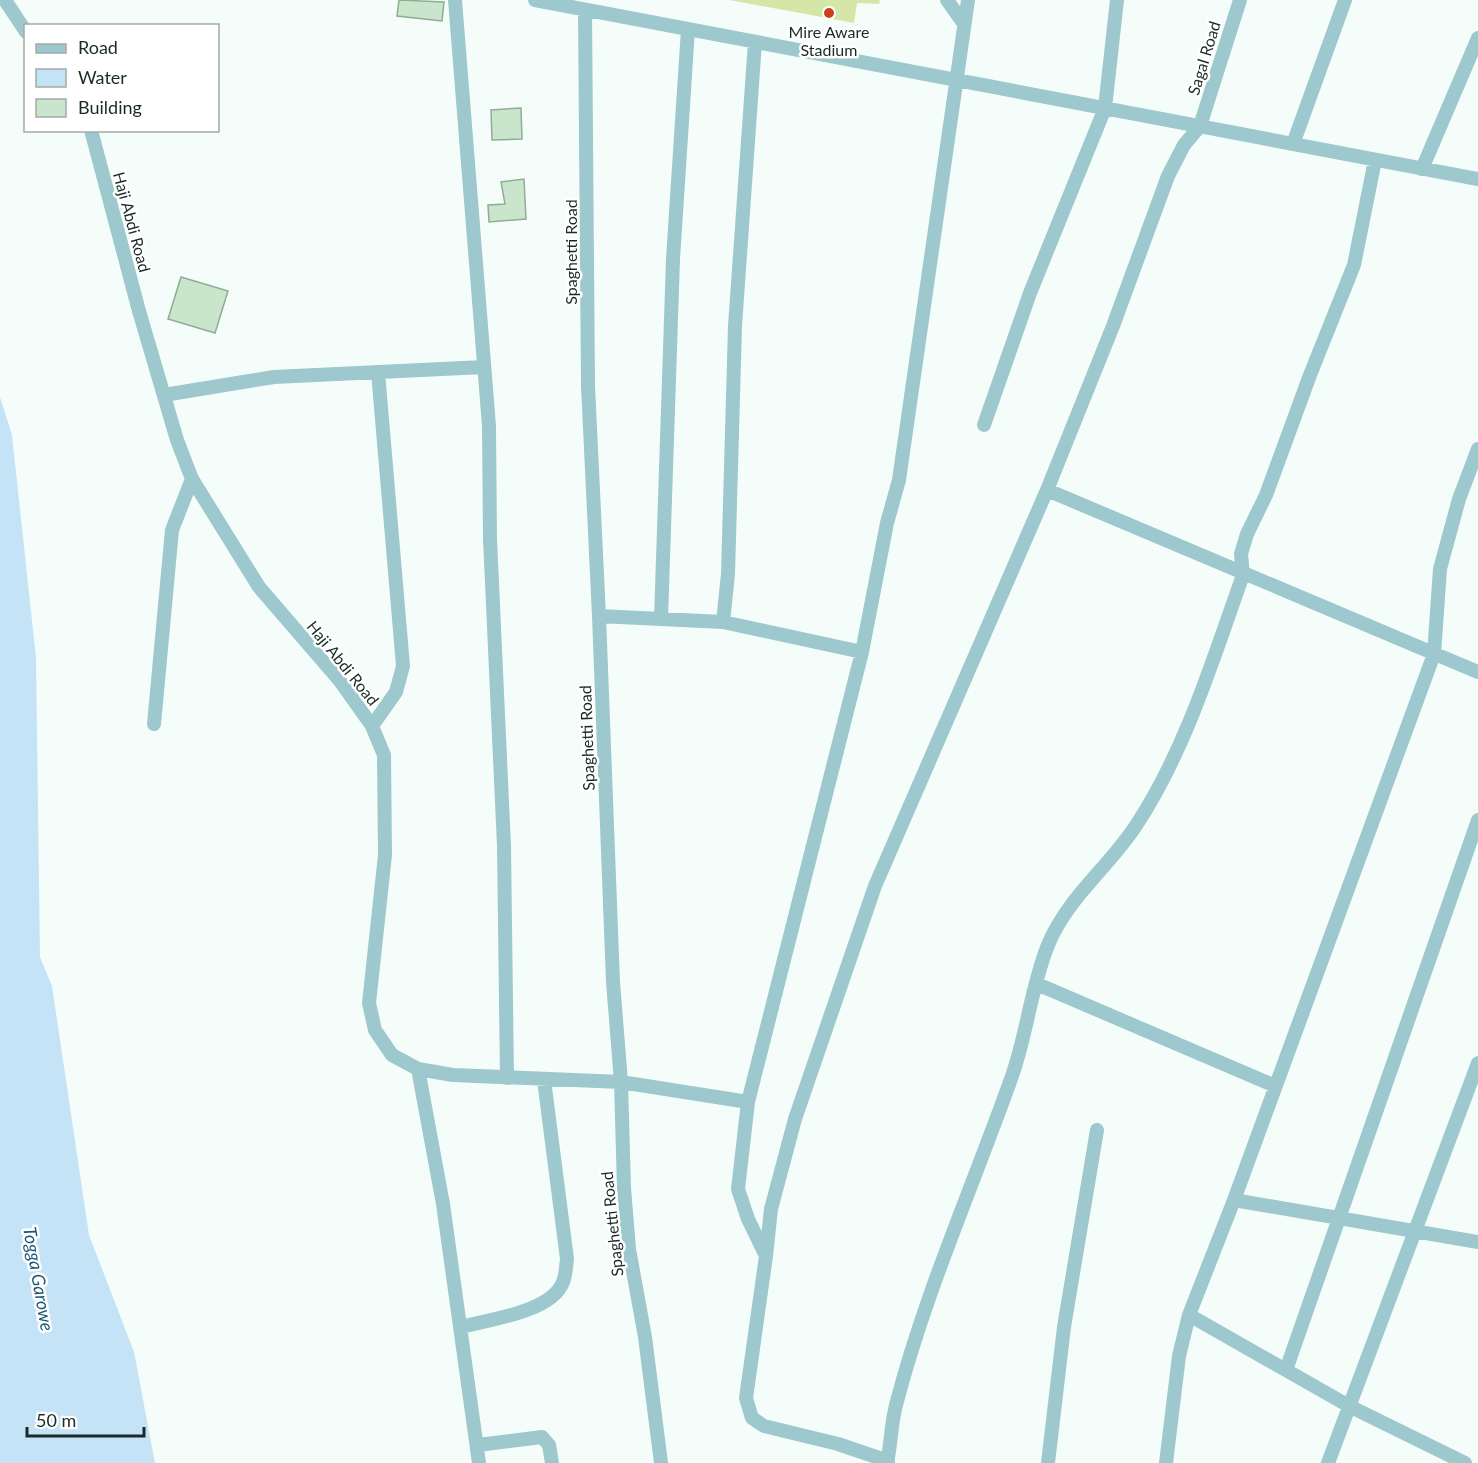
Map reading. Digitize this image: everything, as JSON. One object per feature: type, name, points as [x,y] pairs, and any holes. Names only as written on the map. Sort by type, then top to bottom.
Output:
[{"type":"street","points":[[5,0],[24,29]]},
{"type":"street","points":[[455,0],[489,426],[490,540],[504,846],[507,1078]]},
{"type":"street","points":[[535,0],[1478,179]]},
{"type":"street","points":[[947,0],[964,24]]},
{"type":"street","points":[[766,1256],[748,1219],[738,1189],[748,1102],[862,652],[887,523],[899,480],[968,0]]},
{"type":"street","points":[[984,424],[1030,293],[1105,108],[1117,0]]},
{"type":"street","name":"Sagal Road","points":[[1200,126],[1240,0]]},
{"type":"street","points":[[1293,144],[1344,0]]},
{"type":"street","name":"Spaghetti Road","points":[[585,10],[588,386],[600,616],[613,982],[621,1082],[623,1177],[629,1249],[647,1348],[661,1463]]},
{"type":"street","points":[[662,619],[673,259],[688,29]]},
{"type":"street","points":[[1422,169],[1478,38]]},
{"type":"street","points":[[723,622],[728,574],[736,303],[755,42]]},
{"type":"street","points":[[1200,126],[1184,145],[1168,176],[1113,326],[1047,490],[875,886],[795,1119],[771,1209],[746,1398],[752,1418],[764,1426],[838,1444],[888,1462],[895,1409],[909,1357],[933,1284],[1014,1072],[1048,945],[1068,910],[1084,888],[1110,862],[1160,786],[1195,710],[1243,575],[1241,554],[1246,534],[1266,495],[1306,385],[1354,265],[1375,160]]},
{"type":"street","name":"Haji Abdi Road","points":[[92,132],[121,249],[177,440],[192,479],[259,587],[340,681],[372,726],[384,755],[385,855],[369,1003],[375,1030],[392,1055],[418,1069],[453,1075],[621,1082],[748,1102]]},
{"type":"street","points":[[164,395],[256,379],[484,367]]},
{"type":"street","points":[[372,726],[396,692],[403,666],[378,372]]},
{"type":"street","points":[[1166,1463],[1179,1356],[1189,1315],[1234,1200],[1434,654],[1440,569],[1459,499],[1478,449]]},
{"type":"street","points":[[154,724],[172,530],[192,479]]},
{"type":"street","points":[[1047,490],[1243,575],[1478,672]]},
{"type":"street","points":[[600,616],[723,622],[862,652]]},
{"type":"street","points":[[1286,1370],[1478,820]]},
{"type":"street","points":[[1037,984],[1275,1086]]},
{"type":"street","points":[[1328,1463],[1478,1063]]},
{"type":"street","points":[[418,1069],[442,1204],[479,1463]]},
{"type":"street","points":[[460,1327],[532,1309],[550,1300],[563,1283],[567,1259],[544,1080]]},
{"type":"street","points":[[1048,1463],[1064,1327],[1096,1130]]},
{"type":"street","points":[[1234,1200],[1339,1220],[1478,1242]]},
{"type":"street","points":[[1189,1315],[1349,1406],[1465,1463]]},
{"type":"street","points":[[478,1445],[542,1437],[549,1445],[552,1463]]},
{"type":"green space","name":"Mire Aware Stadium","points":[[729,0],[880,0],[879,4],[857,3],[854,23]]},
{"type":"water","name":"Togga Garowe","points":[[0,397],[12,435],[36,658],[40,957],[52,986],[89,1235],[134,1352],[155,1463],[0,1463]]},
{"type":"building","points":[[399,0],[444,2],[442,21],[397,16]]},
{"type":"building","points":[[521,108],[522,139],[492,140],[491,110]]},
{"type":"building","points":[[524,179],[526,219],[489,222],[488,205],[505,204],[501,182]]},
{"type":"building","points":[[181,277],[228,291],[215,333],[168,319]]},
{"type":"place","name":"Mire Aware Stadium","points":[[829,13]]}]
